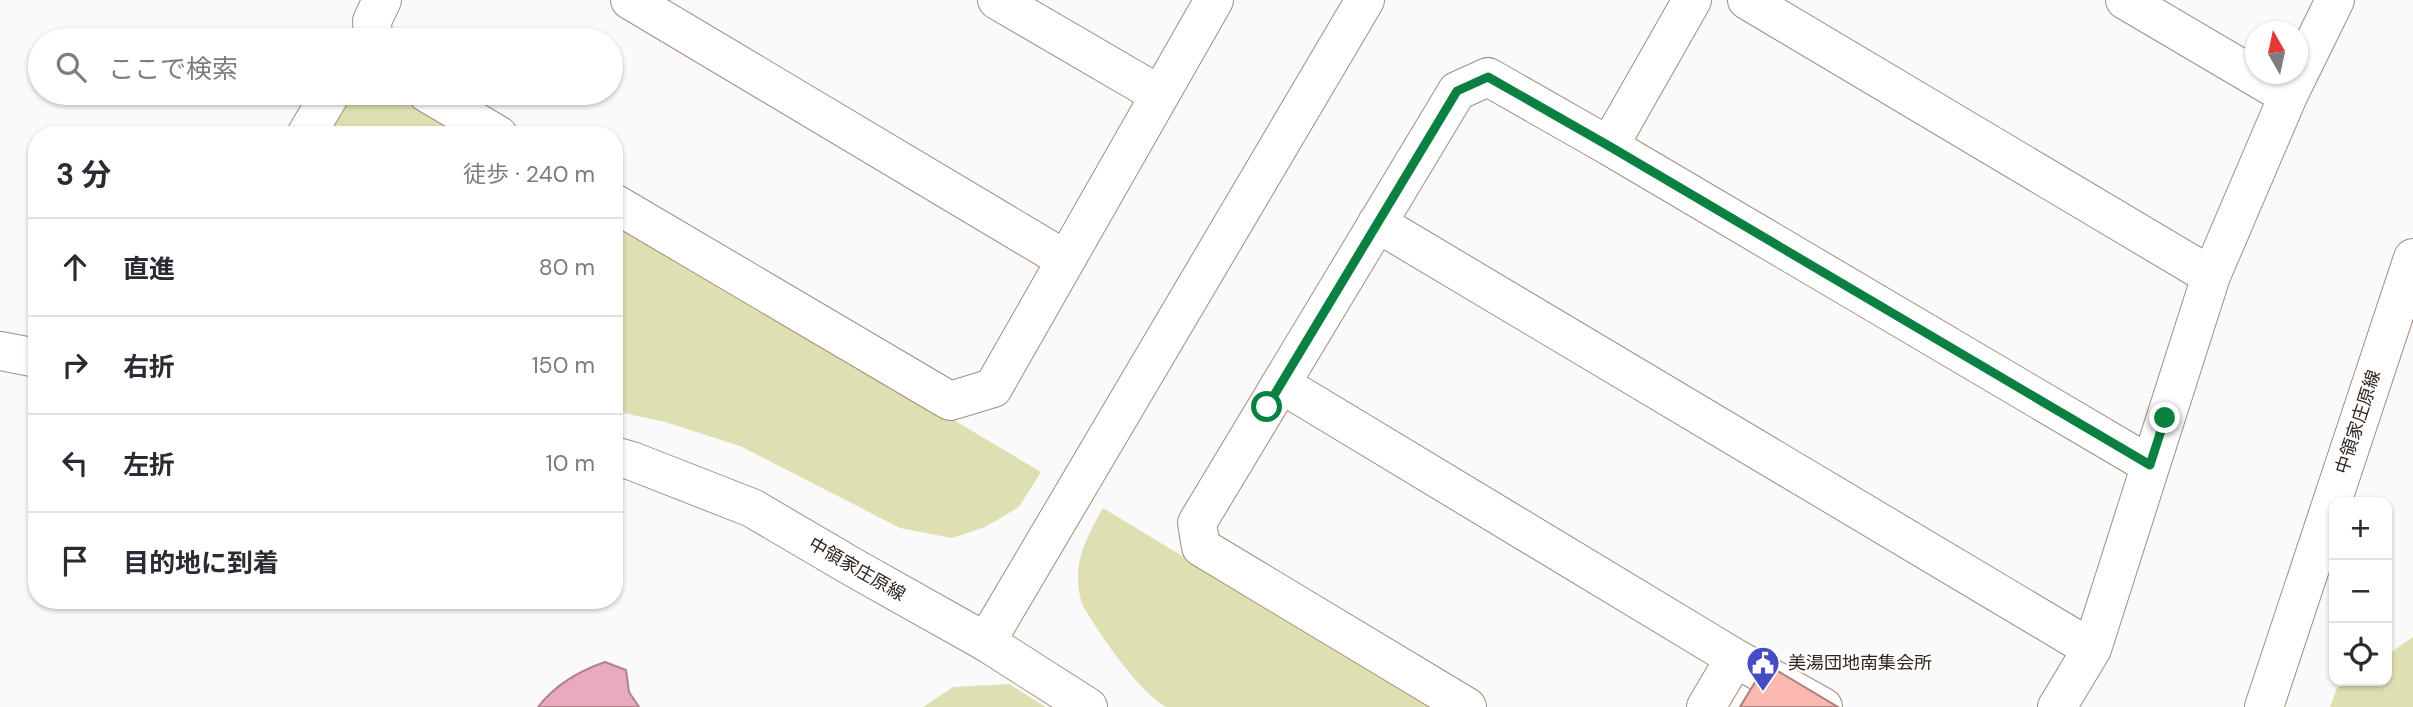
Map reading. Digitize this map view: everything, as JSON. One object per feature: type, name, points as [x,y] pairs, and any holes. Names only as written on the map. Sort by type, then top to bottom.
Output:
[{"type":"street","points":[[372,28],[372,21],[382,0]]},
{"type":"street","points":[[630,0],[1066,260]]},
{"type":"street","points":[[997,0],[1160,95]]},
{"type":"street","points":[[623,208],[950,401],[993,388],[1214,0]]},
{"type":"street","points":[[986,642],[1365,0]]},
{"type":"street","points":[[1609,146],[1692,0]]},
{"type":"street","points":[[1747,0],[2211,276]]},
{"type":"street","points":[[2125,0],[2288,96]]},
{"type":"street","points":[[2057,707],[2092,649],[2211,276],[2288,96],[2335,0]]},
{"type":"street","points":[[1467,707],[1201,547],[1197,523],[1457,91],[1488,77],[2150,465]]},
{"type":"street","points":[[311,126],[324,105]]},
{"type":"street","points":[[447,105],[483,126]]},
{"type":"street","points":[[1377,223],[2092,649]]},
{"type":"street","name":"中領家庄原線","points":[[2264,707],[2413,258]]},
{"type":"street","points":[[0,351],[28,356]]},
{"type":"street","points":[[1281,384],[1735,658],[1823,707]]},
{"type":"street","name":"中領家庄原線","points":[[623,458],[752,508],[986,642],[1088,707]]},
{"type":"street","points":[[1706,707],[1735,658]]},
{"type":"green space","points":[[336,105],[411,105],[449,126],[323,126]]},
{"type":"green space","points":[[623,223],[1041,472],[1019,507],[985,527],[952,538],[900,528],[740,446],[665,422],[623,413]]},
{"type":"green space","points":[[1103,508],[1432,707],[1166,707],[1144,689],[1120,661],[1082,603],[1078,569],[1086,542]]},
{"type":"green space","points":[[2413,637],[2413,707],[2330,707],[2340,686],[2392,686],[2392,652]]},
{"type":"green space","points":[[1009,684],[1046,707],[923,707],[953,687]]},
{"type":"shaded area","points":[[605,662],[626,670],[629,692],[639,707],[538,707],[568,680]]},
{"type":"building","points":[[1766,664],[1838,707],[1740,707]]},
{"type":"place","name":"美湯団地南集会所","points":[[1763,693]]},
{"type":"route","points":[[1267,407],[1457,91],[1488,77],[2150,465],[2165,418]]}]
